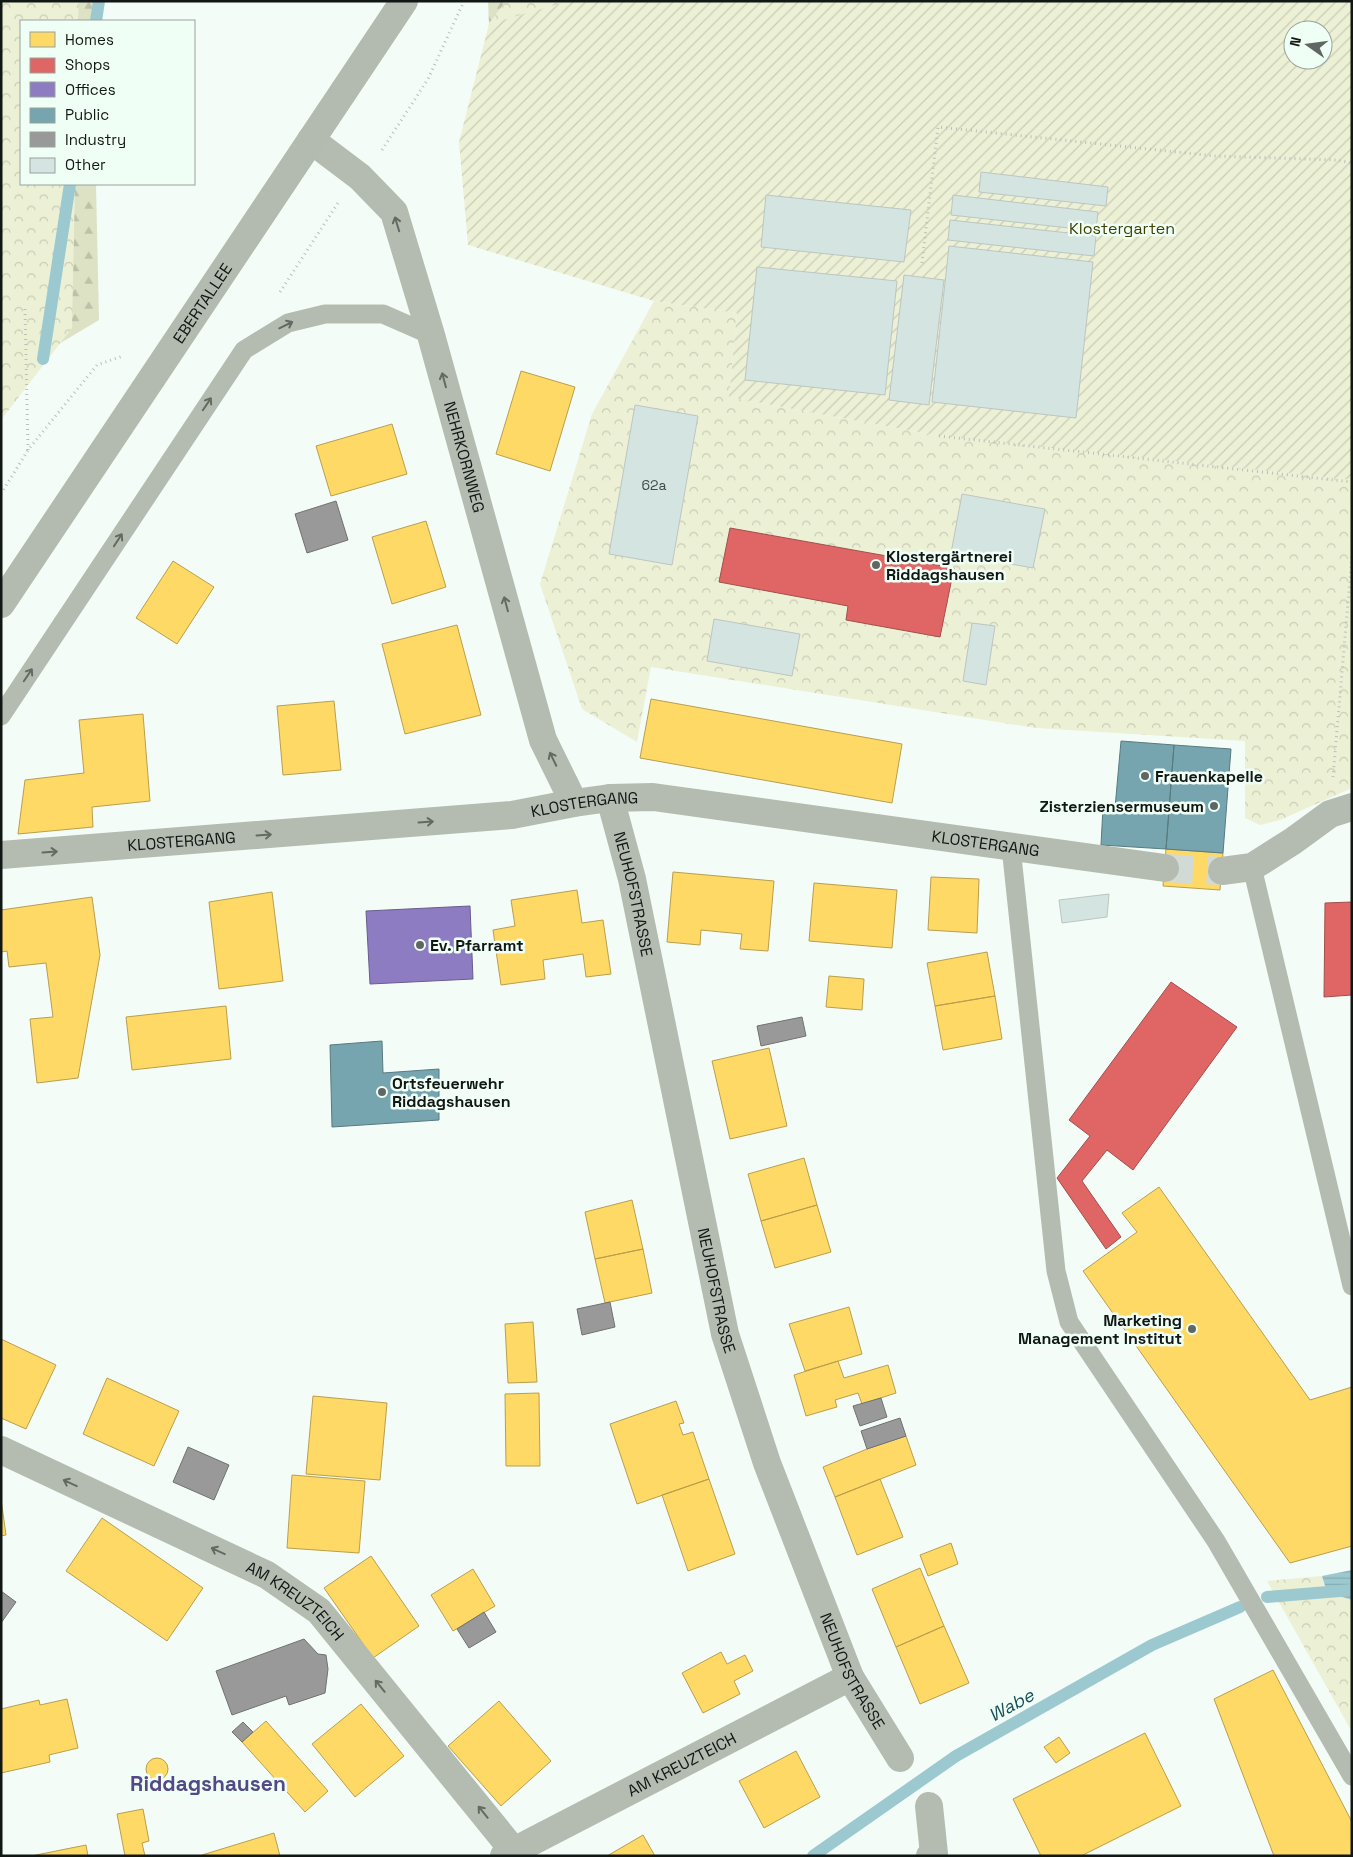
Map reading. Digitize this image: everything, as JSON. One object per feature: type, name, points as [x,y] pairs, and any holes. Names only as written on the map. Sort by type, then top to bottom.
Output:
[{"type":"main road","name":"EBERTALLEE","points":[[1,604],[404,1]]},
{"type":"street","name":"NEHRKORNWEG","points":[[311,140],[360,176],[394,212],[431,334],[543,740],[574,802]]},
{"type":"street","name":"KLOSTERGANG","points":[[1,855],[512,815],[574,802],[610,798],[653,797],[1165,868]]},
{"type":"street","name":"NEUHOFSTRASSE","points":[[610,798],[632,879],[725,1334],[766,1463],[850,1677],[900,1758]]},
{"type":"street","points":[[1222,871],[1252,867],[1341,811]]},
{"type":"street","name":"AM KREUZTEICH","points":[[1,1450],[268,1575],[319,1611],[509,1853],[850,1677]]},
{"type":"street","points":[[929,1806],[934,1854],[930,1856]]},
{"type":"lane","points":[[1,716],[244,350],[288,323],[325,314],[383,314],[431,334]]},
{"type":"lane","points":[[1011,847],[1056,1271],[1069,1322],[1216,1541],[1352,1776]]},
{"type":"lane","points":[[1252,867],[1352,1286]]},
{"type":"path","points":[[922,263],[938,127],[1215,156],[1337,160],[1352,163]]},
{"type":"path","points":[[24,309],[28,450]]},
{"type":"path","points":[[1,494],[28,450],[97,365],[123,356]]},
{"type":"path","points":[[939,436],[1352,482]]},
{"type":"path","points":[[1341,811],[1352,556]]},
{"type":"green space","points":[[1,1],[93,1],[94,20],[20,20],[20,185],[96,185],[99,320],[2,378]]},
{"type":"green space","points":[[1,1],[79,1],[78,20],[20,20],[20,185],[75,185],[72,328],[1,420]]},
{"type":"green space","points":[[488,1],[506,1],[489,24]]},
{"type":"green space","points":[[506,1],[585,1],[489,24]]},
{"type":"green space","name":"Klostergarten","points":[[569,1],[1352,1],[1352,480],[939,436],[729,397],[737,313],[654,301],[468,245],[459,142],[489,24]]},
{"type":"green space","points":[[654,301],[737,313],[729,397],[939,436],[1352,480],[1352,788],[1280,820],[1260,825],[1245,818],[1245,741],[1036,728],[651,667],[637,742],[582,709],[540,584],[592,414]]},
{"type":"green space","points":[[1352,1570],[1352,1732],[1267,1581],[1322,1576]]},
{"type":"water","points":[[1352,1570],[1352,1600],[1327,1592],[1322,1576]]},
{"type":"building: Homes","points":[[521,371],[575,387],[550,471],[496,454]]},
{"type":"building: Homes","points":[[392,424],[407,474],[331,496],[316,446]]},
{"type":"building: Homes","points":[[426,521],[446,587],[392,604],[372,537]]},
{"type":"building: Homes","points":[[173,561],[214,587],[177,644],[136,618]]},
{"type":"building: Homes","points":[[457,625],[481,715],[405,734],[382,644]]},
{"type":"building: Homes","points":[[651,699],[902,744],[892,803],[640,758]]},
{"type":"building: Homes","points":[[334,701],[341,770],[283,775],[277,706]]},
{"type":"building: Homes","points":[[143,714],[150,801],[92,807],[93,827],[18,834],[25,780],[84,773],[79,720]]},
{"type":"building: Homes","points":[[1166,849],[1223,853],[1220,890],[1163,886]]},
{"type":"building: Homes","points":[[673,872],[774,881],[768,951],[740,949],[742,934],[701,930],[700,945],[667,942]]},
{"type":"building: Homes","points":[[931,877],[979,879],[977,933],[928,930]]},
{"type":"building: Homes","points":[[814,883],[897,890],[892,948],[809,941]]},
{"type":"building: Homes","points":[[577,890],[582,923],[603,920],[611,974],[586,977],[583,954],[543,960],[545,979],[501,985],[493,930],[515,926],[511,900]]},
{"type":"building: Homes","points":[[272,892],[283,981],[219,989],[209,902]]},
{"type":"building: Homes","points":[[92,897],[100,955],[78,1078],[37,1083],[30,1019],[53,1017],[46,963],[9,967],[7,951],[1,952],[1,910]]},
{"type":"building: Homes","points":[[987,952],[995,996],[935,1006],[927,963]]},
{"type":"building: Homes","points":[[829,976],[864,979],[862,1010],[826,1007]]},
{"type":"building: Homes","points":[[995,996],[1002,1039],[943,1050],[935,1006]]},
{"type":"building: Homes","points":[[226,1006],[231,1059],[132,1070],[126,1017]]},
{"type":"building: Homes","points":[[769,1048],[787,1126],[730,1139],[712,1061]]},
{"type":"building: Homes","points":[[804,1158],[817,1205],[761,1221],[748,1174]]},
{"type":"building: Homes","name":"Marketing Management Institut","points":[[1159,1187],[1310,1400],[1352,1387],[1352,1546],[1290,1563],[1083,1271],[1137,1232],[1122,1213]]},
{"type":"building: Homes","points":[[632,1200],[643,1249],[595,1259],[585,1212]]},
{"type":"building: Homes","points":[[817,1205],[831,1252],[775,1268],[761,1221]]},
{"type":"building: Homes","points":[[643,1249],[652,1293],[605,1303],[595,1259]]},
{"type":"building: Homes","points":[[849,1307],[862,1354],[805,1371],[789,1324]]},
{"type":"building: Homes","points":[[533,1322],[537,1382],[508,1383],[505,1324]]},
{"type":"building: Homes","points":[[1,1339],[56,1365],[26,1429],[1,1418]]},
{"type":"building: Homes","points":[[838,1361],[844,1378],[888,1365],[896,1393],[862,1404],[858,1393],[835,1400],[837,1407],[806,1416],[794,1375]]},
{"type":"building: Homes","points":[[107,1378],[179,1411],[154,1466],[83,1434]]},
{"type":"building: Homes","points":[[539,1393],[540,1466],[506,1466],[505,1394]]},
{"type":"building: Homes","points":[[313,1396],[387,1403],[380,1480],[306,1474]]},
{"type":"building: Homes","points":[[676,1401],[684,1423],[679,1424],[683,1435],[693,1432],[709,1479],[637,1504],[610,1424]]},
{"type":"building: Homes","points":[[906,1436],[916,1465],[835,1497],[823,1467]]},
{"type":"building: Homes","points":[[292,1475],[365,1481],[359,1553],[287,1548]]},
{"type":"building: Homes","points":[[709,1479],[735,1554],[688,1571],[662,1495]]},
{"type":"building: Homes","points":[[880,1479],[903,1537],[857,1555],[835,1497]]},
{"type":"building: Homes","points":[[1,1499],[6,1535],[1,1536]]},
{"type":"building: Homes","points":[[102,1518],[203,1588],[167,1641],[66,1571]]},
{"type":"building: Homes","points":[[951,1543],[958,1564],[928,1576],[920,1555]]},
{"type":"building: Homes","points":[[371,1556],[419,1626],[373,1658],[324,1588]]},
{"type":"building: Homes","points":[[920,1568],[944,1626],[896,1647],[872,1589]]},
{"type":"building: Homes","points":[[473,1569],[495,1606],[453,1631],[431,1595]]},
{"type":"building: Homes","points":[[944,1626],[969,1683],[920,1704],[896,1647]]},
{"type":"building: Homes","points":[[721,1652],[727,1664],[745,1655],[753,1671],[734,1681],[740,1694],[703,1713],[682,1673]]},
{"type":"building: Homes","points":[[1273,1670],[1352,1822],[1352,1856],[1274,1856],[1214,1699]]},
{"type":"building: Homes","points":[[67,1699],[78,1748],[49,1755],[50,1762],[1,1773],[1,1709],[39,1700],[40,1705]]},
{"type":"building: Homes","points":[[499,1701],[551,1761],[501,1806],[448,1746]]},
{"type":"building: Homes","points":[[361,1704],[404,1756],[355,1797],[312,1744]]},
{"type":"building: Homes","points":[[266,1721],[328,1791],[305,1812],[242,1742]]},
{"type":"building: Homes","points":[[1145,1733],[1181,1806],[1081,1856],[1041,1856],[1013,1799]]},
{"type":"building: Homes","points":[[1059,1737],[1070,1753],[1056,1763],[1044,1747]]},
{"type":"building: Homes","points":[[796,1751],[820,1797],[764,1828],[739,1781]]},
{"type":"building: Homes","points":[[157,1758],[165,1761],[168,1769],[165,1777],[157,1780],[149,1777],[146,1769],[149,1761]]},
{"type":"building: Homes","points":[[143,1809],[149,1841],[142,1843],[145,1856],[125,1856],[117,1814]]},
{"type":"building: Homes","points":[[274,1833],[280,1856],[202,1856],[202,1855]]},
{"type":"building: Homes","points":[[643,1835],[655,1856],[607,1856]]},
{"type":"building: Homes","points":[[86,1845],[88,1856],[31,1856]]},
{"type":"building: Shops","points":[[730,528],[954,568],[940,637],[846,620],[848,606],[719,582]]},
{"type":"building: Shops","points":[[1352,902],[1352,995],[1324,997],[1325,903]]},
{"type":"building: Shops","points":[[1171,982],[1237,1027],[1133,1170],[1107,1150],[1082,1181],[1121,1237],[1106,1249],[1057,1178],[1090,1136],[1069,1120]]},
{"type":"building: Offices","name":"Ev. Pfarramt","points":[[470,906],[473,979],[370,984],[366,911]]},
{"type":"building: Public","name":"Frauenkapelle","points":[[1121,741],[1174,745],[1166,849],[1101,845],[1103,807],[1115,808]]},
{"type":"building: Public","points":[[1174,745],[1231,749],[1223,853],[1166,849]]},
{"type":"building: Public","name":"Ortsfeuerwehr Riddagshausen","points":[[382,1041],[383,1073],[439,1069],[439,1120],[332,1127],[330,1045]]},
{"type":"building: Industry","points":[[336,501],[348,540],[307,553],[295,514]]},
{"type":"building: Industry","points":[[802,1017],[806,1036],[761,1046],[757,1026]]},
{"type":"building: Industry","points":[[610,1302],[615,1327],[582,1335],[577,1309]]},
{"type":"building: Industry","points":[[881,1398],[887,1417],[860,1426],[853,1406]]},
{"type":"building: Industry","points":[[900,1418],[906,1436],[867,1449],[861,1431]]},
{"type":"building: Industry","points":[[188,1447],[229,1465],[214,1500],[173,1482]]},
{"type":"building: Industry","points":[[1,1591],[16,1602],[1,1623]]},
{"type":"building: Industry","points":[[484,1612],[496,1632],[469,1648],[457,1629]]},
{"type":"building: Industry","points":[[304,1639],[318,1654],[326,1655],[328,1669],[325,1693],[289,1705],[286,1696],[232,1715],[216,1671]]},
{"type":"building: Industry","points":[[243,1722],[253,1732],[242,1742],[232,1732]]},
{"type":"building: Other","points":[[981,172],[1108,187],[1106,206],[979,192]]},
{"type":"building: Other","points":[[766,195],[911,210],[904,262],[761,247]]},
{"type":"building: Other","points":[[953,195],[1098,212],[1096,231],[951,215]]},
{"type":"building: Other","points":[[950,220],[1096,236],[1094,256],[948,240]]},
{"type":"building: Other","points":[[949,246],[1093,262],[1076,418],[932,402]]},
{"type":"building: Other","points":[[757,267],[897,281],[885,395],[745,380]]},
{"type":"building: Other","points":[[904,275],[944,280],[929,405],[889,400]]},
{"type":"building: Other","points":[[635,405],[698,416],[672,565],[609,554]]},
{"type":"building: Other","points":[[962,494],[1045,509],[1033,568],[951,553]]},
{"type":"building: Other","points":[[714,619],[800,634],[792,676],[707,661]]},
{"type":"building: Other","points":[[972,623],[995,626],[986,685],[963,681]]},
{"type":"building: Other","points":[[1109,894],[1107,917],[1062,923],[1059,900]]},
{"type":"waterway","points":[[96,20],[99,1]]},
{"type":"waterway","points":[[43,359],[70,185]]},
{"type":"waterway","name":"Wabe","points":[[1267,1597],[1352,1590]]},
{"type":"waterway","name":"Wabe","points":[[813,1856],[956,1756],[1152,1645],[1240,1607]]},
{"type":"tunnel","points":[[1165,868],[1222,871]]},
{"type":"place","name":"Klostergärtnerei Riddagshausen","points":[[876,565]]},
{"type":"place","name":"Frauenkapelle","points":[[1145,776]]},
{"type":"place","name":"Zisterziensermuseum","points":[[1214,806]]},
{"type":"place","name":"Ev. Pfarramt","points":[[420,945]]},
{"type":"place","name":"Ortsfeuerwehr Riddagshausen","points":[[382,1092]]},
{"type":"place","name":"Marketing Management Institut","points":[[1192,1329]]},
{"type":"district","name":"Riddagshausen","points":[[208,1783]]}]
